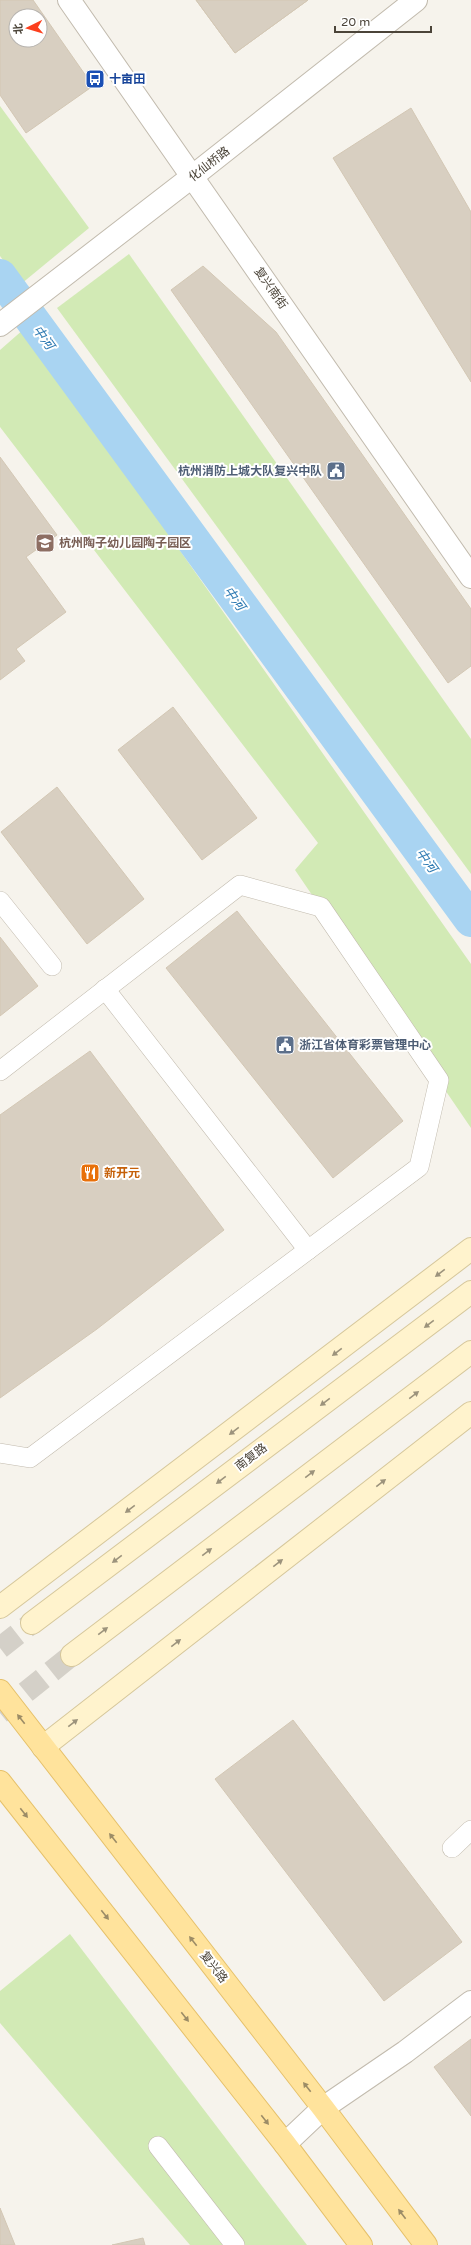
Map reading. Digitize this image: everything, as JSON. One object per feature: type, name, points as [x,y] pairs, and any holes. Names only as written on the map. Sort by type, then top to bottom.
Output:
[{"type":"main road","points":[[0,1608],[471,1249]]},
{"type":"main road","name":"南复路","points":[[32,1623],[471,1292]]},
{"type":"main road","points":[[72,1655],[471,1352]]},
{"type":"main road","points":[[43,1747],[471,1413]]},
{"type":"main road","name":"复兴路","points":[[0,1691],[323,2108],[426,2245]]},
{"type":"main road","points":[[0,1782],[285,2144],[361,2245]]},
{"type":"street","name":"复兴南街","points":[[69,0],[471,577]]},
{"type":"street","name":"化仙桥路","points":[[3,323],[193,176],[416,0]]},
{"type":"street","points":[[285,2144],[323,2108],[405,2052],[471,2002]]},
{"type":"lane","points":[[0,1071],[240,885],[321,907],[439,1080],[419,1168],[30,1458],[0,1453]]},
{"type":"lane","points":[[0,900],[52,966]]},
{"type":"lane","points":[[106,989],[308,1250]]},
{"type":"lane","points":[[452,1848],[471,1830]]},
{"type":"lane","points":[[158,2146],[235,2245]]},
{"type":"green space","points":[[0,106],[89,228],[21,284],[0,256]]},
{"type":"green space","points":[[129,254],[471,739],[471,874],[57,308]]},
{"type":"green space","points":[[24,329],[471,964],[471,1128],[295,870],[318,843],[0,427],[0,350]]},
{"type":"green space","points":[[70,1934],[307,2245],[190,2245],[0,2023],[0,1991]]},
{"type":"building","points":[[0,0],[33,0],[39,8],[8,8],[8,48],[48,48],[48,22],[93,86],[26,133],[0,95]]},
{"type":"building","points":[[196,0],[308,0],[235,53]]},
{"type":"building","points":[[196,0],[308,0],[235,53]]},
{"type":"building","points":[[411,108],[471,212],[471,382],[333,158]]},
{"type":"building","name":"杭州消防上城大队复兴中队","points":[[203,266],[276,332],[471,609],[471,666],[448,683],[171,290]]},
{"type":"building","points":[[0,457],[57,535],[26,557],[66,612],[16,649],[25,661],[0,680]]},
{"type":"building","points":[[173,707],[257,818],[202,860],[118,750]]},
{"type":"building","points":[[57,787],[144,899],[87,944],[1,832]]},
{"type":"building","name":"浙江省体育彩票管理中心","points":[[237,911],[403,1121],[333,1178],[166,968]]},
{"type":"building","points":[[0,937],[38,986],[0,1016]]},
{"type":"building","name":"新开元","points":[[90,1051],[224,1230],[97,1329],[0,1398],[0,1115]]},
{"type":"building","points":[[293,1720],[462,1942],[384,2001],[215,1779]]},
{"type":"building","points":[[471,2039],[471,2116],[434,2067]]},
{"type":"building","points":[[0,2208],[15,2245],[0,2245]]},
{"type":"building","points":[[143,2238],[145,2245],[112,2245]]},
{"type":"waterway","name":"中河","points":[[0,276],[471,920]]},
{"type":"tunnel","points":[[0,1648],[32,1623]]},
{"type":"tunnel","points":[[0,1713],[72,1655]]},
{"type":"place","name":"十亩田","points":[[95,79]]},
{"type":"place","name":"杭州消防上城大队复兴中队","points":[[336,471]]},
{"type":"place","name":"杭州陶子幼儿园陶子园区","points":[[45,543]]},
{"type":"place","name":"浙江省体育彩票管理中心","points":[[285,1045]]},
{"type":"place","name":"新开元","points":[[90,1173]]}]
